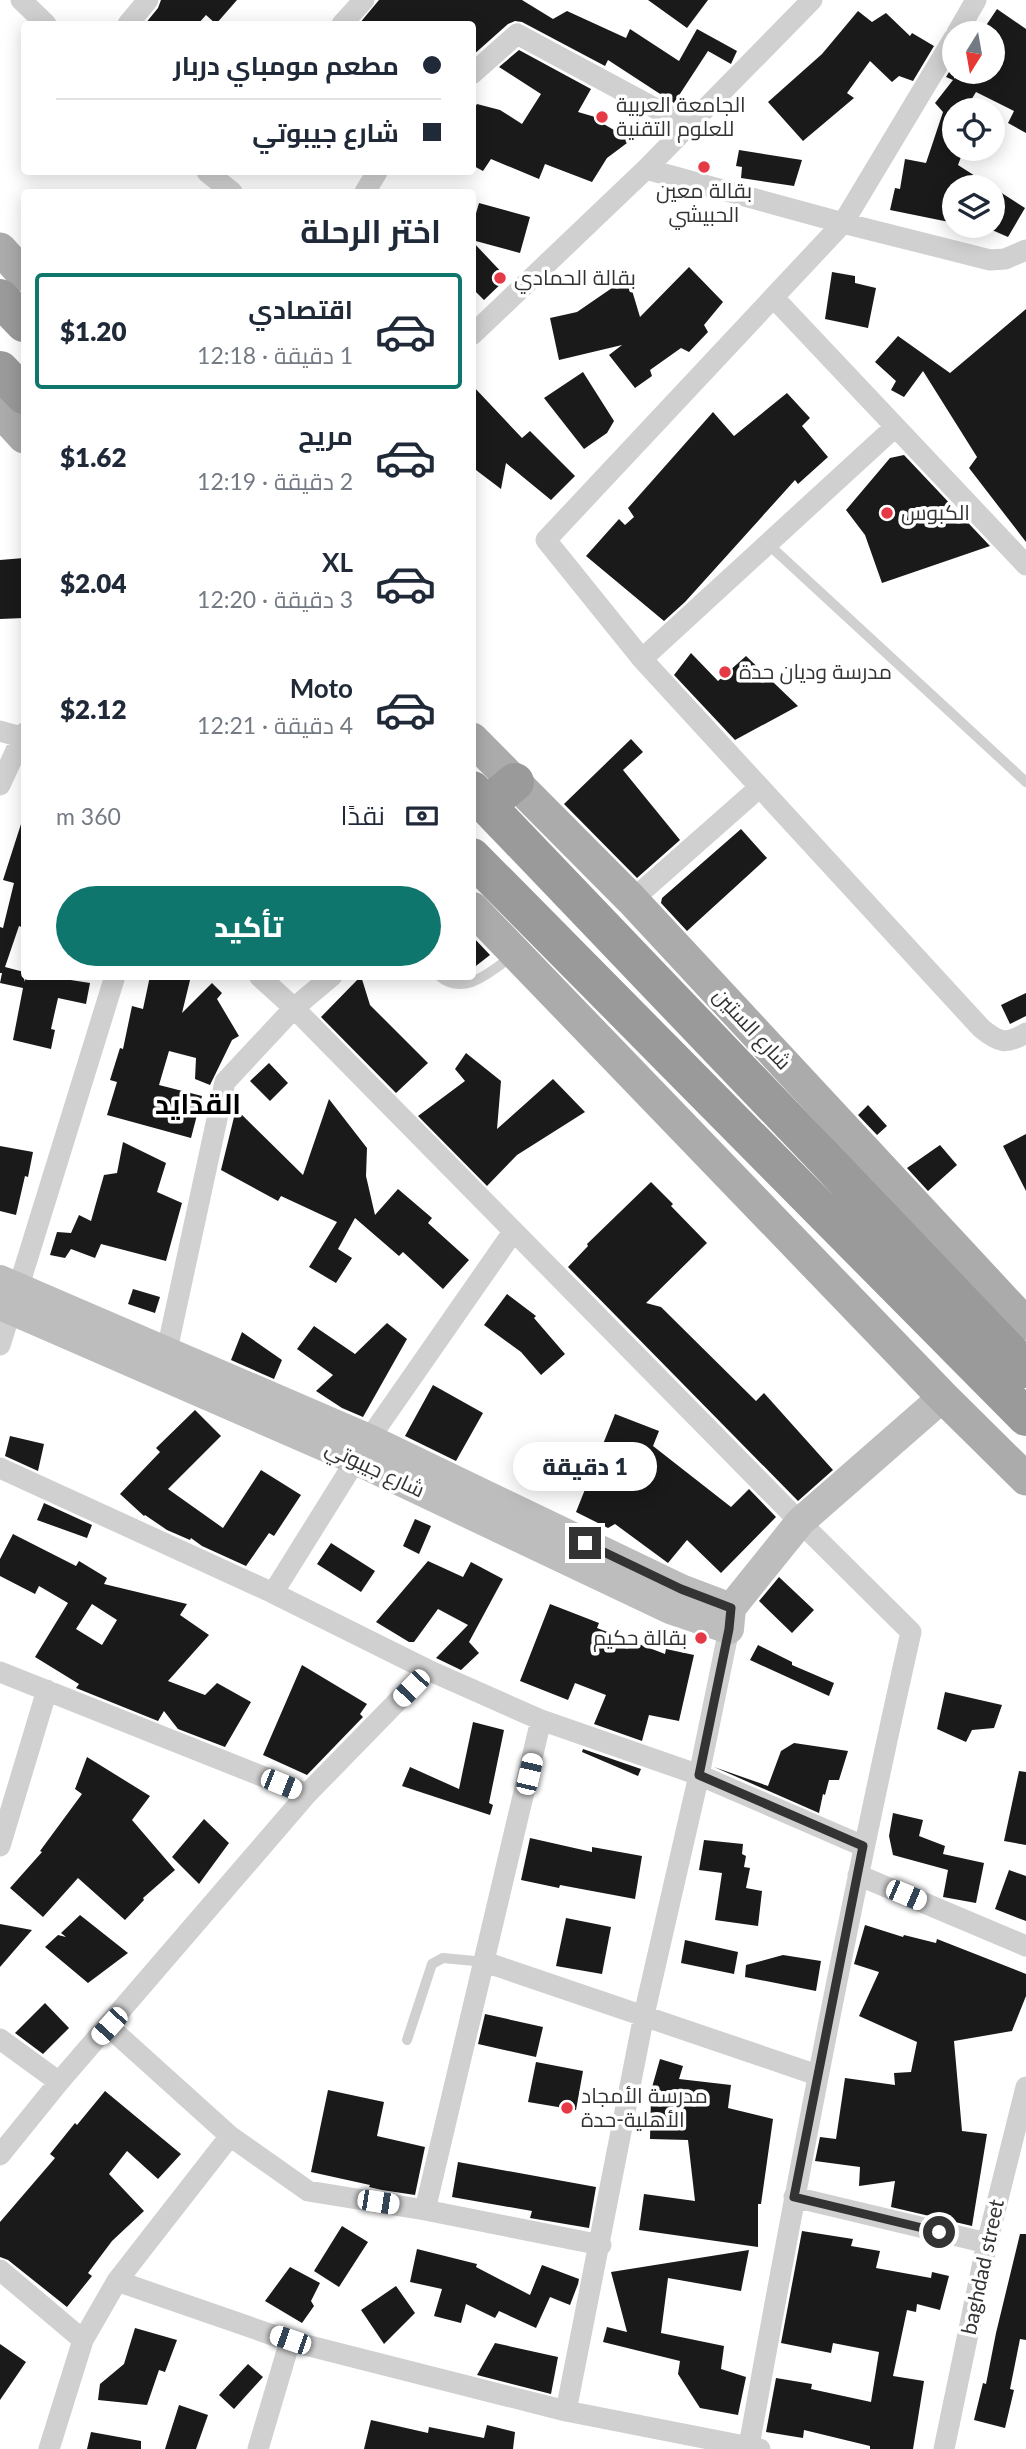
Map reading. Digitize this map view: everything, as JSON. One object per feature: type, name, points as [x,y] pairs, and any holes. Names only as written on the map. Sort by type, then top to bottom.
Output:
[{"type":"highway","points":[[0,298],[21,320]]},
{"type":"highway","points":[[0,370],[21,392]]},
{"type":"highway","name":"شارع الستين","points":[[491,792],[1020,1341]]},
{"type":"highway","points":[[476,861],[1026,1418]]},
{"type":"main road","points":[[0,249],[21,272]]},
{"type":"main road","points":[[0,411],[21,434]]},
{"type":"main road","name":"شارع الستين","points":[[476,750],[491,792],[632,900],[1020,1341]]},
{"type":"main road","points":[[476,912],[1026,1479]]},
{"type":"street","points":[[21,0],[43,21]]},
{"type":"street","points":[[130,21],[148,0]]},
{"type":"street","points":[[345,21],[364,0]]},
{"type":"street","points":[[476,331],[646,169],[812,0]]},
{"type":"street","points":[[964,21],[976,0]]},
{"type":"street","points":[[476,70],[517,34],[688,126]]},
{"type":"street","points":[[942,58],[843,223],[546,540],[642,659],[981,1028],[994,1039],[1012,1041],[1026,1033]]},
{"type":"street","points":[[646,169],[990,260],[1005,259],[1026,250]]},
{"type":"street","points":[[774,298],[1026,565]]},
{"type":"street","points":[[642,659],[895,427]]},
{"type":"street","points":[[0,731],[21,735]]},
{"type":"street","points":[[0,785],[21,739]]},
{"type":"street","points":[[632,900],[759,788]]},
{"type":"street","points":[[0,1345],[7,1296],[115,980]]},
{"type":"street","points":[[117,2281],[290,2340],[687,2442],[755,2448],[794,2197],[817,2075],[863,1846],[911,1632],[263,980]]},
{"type":"street","points":[[164,1363],[225,1082],[294,1008],[327,980]]},
{"type":"street","points":[[273,1593],[362,1449],[513,1232]]},
{"type":"street","name":"شارع جيبوتي","points":[[7,1296],[681,1589],[730,1618]]},
{"type":"street","points":[[566,2411],[601,2245],[644,2015],[699,1775],[730,1618],[800,1522],[943,1396]]},
{"type":"street","points":[[0,1468],[273,1593],[428,1670],[541,1720],[699,1775],[863,1846]]},
{"type":"street","points":[[0,2155],[59,2082],[307,1794],[428,1670]]},
{"type":"street","points":[[0,1671],[307,1794]]},
{"type":"street","points":[[0,1846],[47,1690]]},
{"type":"street","points":[[425,2210],[541,1720]]},
{"type":"street","points":[[858,1875],[1026,1946]]},
{"type":"street","points":[[485,1962],[817,2075]]},
{"type":"street","points":[[109,2026],[230,2136],[308,2190],[601,2245]]},
{"type":"street","points":[[0,2039],[59,2082]]},
{"type":"street","name":"baghdad street","points":[[944,2449],[986,2243],[1026,2087]]},
{"type":"street","points":[[49,2449],[83,2340],[117,2281],[230,2136]]},
{"type":"street","points":[[794,2197],[986,2243]]},
{"type":"street","points":[[0,2270],[83,2340]]},
{"type":"street","points":[[258,2449],[290,2340]]},
{"type":"lane","points":[[768,544],[1026,782]]},
{"type":"lane","points":[[444,980],[458,986],[476,982],[516,953]]},
{"type":"lane","points":[[407,2040],[432,1964],[443,1958],[485,1962]]},
{"type":"building","points":[[161,0],[237,0],[219,21],[213,21],[206,15],[201,21],[147,21]]},
{"type":"building","points":[[379,0],[522,0],[553,19],[567,11],[626,38],[630,29],[679,61],[697,29],[737,51],[731,64],[708,51],[674,103],[608,60],[605,66],[522,22],[508,24],[476,52],[476,21],[362,21]]},
{"type":"building","points":[[648,0],[708,0],[687,28]]},
{"type":"building","points":[[997,9],[1026,29],[1026,133],[1008,123],[1014,111],[1005,106],[1005,98],[988,98],[976,92],[972,98],[942,98],[942,111],[935,103],[950,84],[1005,84],[1005,21],[989,21]]},
{"type":"building","points":[[858,11],[872,22],[886,13],[910,36],[912,33],[934,46],[913,81],[899,76],[892,82],[870,61],[847,93],[854,98],[803,141],[768,102],[822,54]]},
{"type":"building","points":[[519,50],[591,89],[578,112],[602,119],[602,123],[631,140],[607,158],[592,182],[545,164],[539,179],[491,159],[483,171],[476,167],[477,104],[500,110],[522,124],[541,94],[499,67]]},
{"type":"building","points":[[942,115],[942,161],[960,161],[958,165],[974,175],[942,175],[942,221],[890,210],[895,188],[900,189],[905,159],[926,163]]},
{"type":"building","points":[[739,150],[802,160],[794,186],[741,178],[742,167],[736,166]]},
{"type":"building","points":[[1005,195],[1025,208],[1008,237],[1005,236]]},
{"type":"building","points":[[479,203],[530,217],[520,253],[476,241],[476,213]]},
{"type":"building","points":[[476,245],[507,278],[484,300],[476,292]]},
{"type":"building","points":[[689,267],[723,302],[704,325],[708,332],[689,352],[681,348],[650,370],[652,376],[635,388],[609,355],[622,345],[559,360],[550,318],[577,312],[628,277],[640,317]]},
{"type":"building","points":[[832,272],[855,276],[855,283],[876,288],[868,328],[825,319]]},
{"type":"building","points":[[1026,309],[1026,542],[969,468],[977,457],[923,371],[904,397],[891,390],[896,381],[875,362],[898,336],[950,373]]},
{"type":"building","points":[[583,372],[614,421],[607,433],[584,449],[544,398]]},
{"type":"building","points":[[476,389],[522,438],[530,431],[575,476],[551,500],[506,463],[501,489],[476,470]]},
{"type":"building","points":[[787,393],[810,418],[802,426],[828,457],[798,484],[795,480],[685,602],[664,621],[586,556],[619,519],[625,525],[634,517],[628,508],[713,412],[734,436]]},
{"type":"building","points":[[904,455],[990,546],[882,583],[865,535],[846,510],[890,458]]},
{"type":"building","points":[[21,558],[21,618],[0,619],[0,560]]},
{"type":"building","points":[[691,653],[718,681],[746,656],[798,706],[735,740],[674,675]]},
{"type":"building","points":[[631,739],[643,752],[623,770],[680,840],[637,878],[564,804]]},
{"type":"building","points":[[21,824],[21,927],[19,926],[5,967],[21,971],[21,980],[24,982],[71,980],[90,983],[86,1004],[58,998],[51,1029],[55,1030],[51,1049],[13,1040],[23,988],[0,983],[0,927],[3,928],[14,883],[3,880]]},
{"type":"building","points":[[741,829],[767,858],[687,931],[661,903],[662,898]]},
{"type":"building","points":[[476,940],[490,955],[476,966]]},
{"type":"building","points":[[149,980],[190,980],[182,1013],[212,983],[222,993],[217,999],[239,1036],[232,1040],[210,1085],[195,1079],[196,1058],[169,1051],[159,1085],[202,1096],[191,1138],[107,1115],[117,1082],[110,1080],[120,1048],[123,1049],[132,1006],[143,1009]]},
{"type":"building","points":[[357,980],[362,980],[370,1005],[428,1063],[396,1093],[321,1017]]},
{"type":"building","points":[[1026,993],[1026,1016],[1010,1024],[1001,1005]]},
{"type":"building","points":[[466,1053],[501,1081],[497,1129],[553,1079],[585,1112],[517,1155],[487,1186],[418,1116],[465,1081],[455,1069]]},
{"type":"building","points":[[269,1063],[288,1083],[270,1101],[250,1081]]},
{"type":"building","points":[[329,1099],[367,1148],[366,1176],[375,1215],[398,1189],[432,1218],[428,1223],[469,1260],[443,1289],[403,1252],[399,1256],[355,1218],[338,1249],[352,1258],[336,1283],[309,1267],[337,1222],[281,1196],[278,1201],[221,1170],[236,1109],[303,1175]]},
{"type":"building","points":[[868,1105],[887,1126],[877,1135],[858,1115]]},
{"type":"building","points":[[1026,1134],[1026,1191],[1003,1146]]},
{"type":"building","points":[[123,1142],[166,1163],[157,1192],[182,1203],[166,1261],[101,1244],[95,1258],[71,1249],[65,1258],[50,1255],[57,1232],[71,1233],[79,1215],[91,1221],[104,1175],[117,1173]]},
{"type":"building","points":[[940,1145],[957,1165],[928,1191],[907,1168]]},
{"type":"building","points":[[0,1146],[33,1152],[16,1215],[0,1211]]},
{"type":"building","points":[[651,1182],[707,1243],[646,1303],[661,1307],[756,1401],[764,1393],[833,1470],[798,1501],[568,1267],[587,1244]]},
{"type":"building","points":[[133,1289],[160,1297],[155,1313],[128,1304]]},
{"type":"building","points":[[507,1294],[536,1316],[534,1318],[565,1354],[541,1375],[521,1352],[484,1325]]},
{"type":"building","points":[[387,1323],[407,1339],[363,1417],[342,1408],[316,1391],[333,1375],[297,1349],[314,1326],[355,1354]]},
{"type":"building","points":[[242,1332],[282,1360],[274,1379],[231,1360]]},
{"type":"building","points":[[433,1385],[483,1413],[456,1461],[405,1436]]},
{"type":"building","points":[[195,1410],[221,1436],[168,1489],[223,1528],[261,1470],[301,1495],[274,1536],[269,1533],[246,1566],[202,1546],[191,1538],[190,1540],[167,1530],[144,1516],[120,1494],[160,1452],[156,1448]]},
{"type":"building","points":[[615,1414],[659,1431],[653,1446],[731,1507],[749,1489],[776,1517],[721,1573],[687,1540],[668,1563],[615,1524],[608,1528],[576,1512]]},
{"type":"building","points":[[10,1436],[44,1444],[38,1471],[5,1456]]},
{"type":"building","points":[[44,1503],[92,1525],[87,1538],[37,1520]]},
{"type":"building","points":[[415,1519],[431,1526],[419,1554],[403,1546]]},
{"type":"building","points":[[13,1534],[76,1566],[79,1561],[107,1578],[104,1584],[187,1604],[180,1615],[209,1635],[168,1681],[205,1695],[217,1683],[251,1702],[225,1747],[178,1729],[164,1711],[158,1721],[76,1688],[79,1684],[35,1657],[68,1603],[39,1586],[35,1594],[0,1576],[0,1559]],"holes":[[[92,1604],[117,1620],[102,1645],[76,1629]]]},
{"type":"building","points":[[331,1543],[375,1571],[361,1592],[317,1564]]},
{"type":"building","points":[[428,1561],[463,1577],[471,1562],[503,1579],[469,1642],[479,1653],[461,1670],[436,1658],[468,1625],[438,1609],[414,1642],[409,1642],[376,1622]]},
{"type":"building","points":[[779,1577],[814,1610],[792,1633],[759,1601]]},
{"type":"building","points":[[550,1604],[599,1623],[597,1628],[665,1654],[666,1649],[694,1655],[679,1721],[649,1715],[642,1741],[594,1724],[606,1695],[575,1683],[568,1700],[520,1681]]},
{"type":"building","points":[[758,1645],[792,1662],[792,1665],[834,1683],[829,1696],[750,1660]]},
{"type":"building","points":[[302,1665],[367,1704],[360,1714],[363,1717],[307,1775],[263,1755]]},
{"type":"building","points":[[945,1692],[1002,1705],[994,1728],[972,1730],[966,1742],[937,1729]]},
{"type":"building","points":[[473,1722],[504,1730],[489,1803],[493,1805],[490,1815],[402,1786],[410,1767],[459,1789]]},
{"type":"building","points":[[794,1743],[848,1751],[839,1780],[829,1780],[819,1813],[714,1767],[768,1786],[781,1751]]},
{"type":"building","points":[[583,1749],[641,1769],[638,1776],[582,1752]]},
{"type":"building","points":[[87,1757],[150,1796],[132,1820],[175,1870],[143,1898],[125,1920],[78,1878],[43,1917],[10,1888],[42,1852],[40,1851],[82,1794],[75,1789]]},
{"type":"building","points":[[1019,1771],[1026,1772],[1026,1845],[1004,1841]]},
{"type":"building","points":[[893,1813],[923,1820],[919,1836],[945,1846],[943,1854],[984,1863],[976,1903],[943,1897],[948,1870],[893,1855],[889,1836]]},
{"type":"building","points":[[204,1819],[229,1843],[199,1884],[172,1857]]},
{"type":"building","points":[[530,1838],[592,1852],[592,1847],[642,1856],[635,1899],[521,1880]]},
{"type":"building","points":[[704,1840],[743,1844],[742,1854],[746,1856],[744,1867],[750,1868],[746,1888],[762,1891],[758,1926],[715,1920],[722,1873],[699,1870]]},
{"type":"building","points":[[1009,1870],[1026,1876],[1026,1921],[995,1909]]},
{"type":"building","points":[[80,1915],[128,1953],[88,1983],[45,1947],[58,1935],[66,1937],[61,1933]]},
{"type":"building","points":[[566,1918],[611,1927],[602,1974],[556,1966]]},
{"type":"building","points":[[0,1924],[32,1930],[0,1967]]},
{"type":"building","points":[[865,1925],[903,1937],[904,1935],[936,1943],[937,1939],[1026,1974],[1026,1996],[1012,2031],[954,2041],[962,2131],[987,2134],[972,2226],[891,2207],[895,2181],[859,2186],[860,2167],[815,2161],[820,2137],[836,2139],[845,2078],[895,2085],[894,2073],[911,2072],[917,2042],[859,2016],[879,1972],[854,1964]]},
{"type":"building","points":[[685,1940],[738,1952],[734,1974],[681,1963]]},
{"type":"building","points":[[783,1955],[821,1961],[816,1991],[745,1977],[746,1965]]},
{"type":"building","points":[[45,2003],[69,2028],[43,2054],[15,2033]]},
{"type":"building","points":[[485,2014],[543,2027],[536,2057],[478,2044]]},
{"type":"building","points":[[660,2059],[683,2066],[679,2079],[731,2085],[728,2108],[773,2119],[761,2204],[758,2204],[758,2247],[639,2230],[644,2194],[695,2201],[688,2140],[650,2139],[649,2098]]},
{"type":"building","points":[[536,2062],[583,2071],[576,2110],[528,2102]]},
{"type":"building","points":[[328,2090],[384,2102],[377,2136],[425,2147],[415,2195],[382,2190],[311,2172]]},
{"type":"building","points":[[105,2091],[181,2154],[158,2179],[127,2151],[109,2174],[144,2211],[112,2241],[88,2273],[92,2276],[67,2307],[8,2260],[0,2257],[0,2222],[55,2158],[50,2154]]},
{"type":"building","points":[[458,2162],[596,2187],[589,2228],[530,2218],[532,2211],[452,2197]]},
{"type":"building","points":[[342,2226],[368,2242],[339,2287],[314,2271]]},
{"type":"building","points":[[802,2231],[853,2239],[851,2246],[880,2251],[876,2268],[931,2278],[932,2272],[949,2276],[940,2310],[917,2304],[916,2312],[907,2310],[893,2376],[924,2381],[913,2449],[870,2449],[870,2446],[804,2430],[803,2438],[766,2432],[776,2378],[812,2384],[811,2389],[871,2402],[879,2352],[833,2343],[831,2353],[781,2343]]},
{"type":"building","points":[[1020,2234],[1026,2234],[1026,2340],[1020,2339],[1010,2389],[1014,2390],[1005,2428],[974,2420],[983,2383],[986,2384]]},
{"type":"building","points":[[417,2249],[477,2264],[476,2267],[530,2295],[542,2265],[579,2279],[578,2284],[570,2305],[550,2297],[536,2328],[499,2311],[495,2318],[466,2304],[461,2323],[434,2316],[442,2289],[410,2282]]},
{"type":"building","points":[[749,2250],[741,2291],[668,2278],[661,2333],[724,2346],[721,2369],[746,2377],[738,2415],[700,2408],[678,2374],[680,2361],[603,2342],[607,2327],[627,2332],[611,2272]]},
{"type":"building","points":[[290,2267],[320,2283],[311,2301],[314,2306],[302,2323],[265,2301]]},
{"type":"building","points":[[396,2286],[415,2313],[384,2344],[361,2310]]},
{"type":"building","points":[[135,2328],[177,2340],[165,2372],[159,2370],[147,2405],[98,2400],[100,2384],[124,2364]]},
{"type":"building","points":[[495,2343],[558,2357],[551,2394],[477,2375]]},
{"type":"building","points":[[0,2344],[26,2362],[0,2400]]},
{"type":"building","points":[[248,2364],[263,2377],[234,2409],[219,2395]]},
{"type":"building","points":[[179,2405],[208,2415],[196,2449],[165,2449]]},
{"type":"building","points":[[371,2420],[428,2433],[429,2427],[484,2438],[487,2425],[515,2432],[513,2449],[364,2449]]},
{"type":"building","points":[[91,2432],[141,2441],[141,2449],[87,2449]]},
{"type":"place","name":"الجامعة العربية للعلوم التقنية","points":[[602,117]]},
{"type":"place","name":"بقالة معين الحبيشي","points":[[704,167]]},
{"type":"place","name":"بقالة الحمادي","points":[[500,278]]},
{"type":"place","name":"الكبوس","points":[[887,513]]},
{"type":"place","name":"مدرسة وديان حدة","points":[[725,672]]},
{"type":"place","name":"بقالة حكيم","points":[[701,1638]]},
{"type":"place","name":"مدرسة الأمجاد الأهلية-حدة","points":[[567,2108]]},
{"type":"district","name":"القدايد","points":[[198,1104]]},
{"type":"route","points":[[585,1543],[681,1589],[731,1608],[699,1775],[863,1846],[794,2197],[939,2232]]}]
